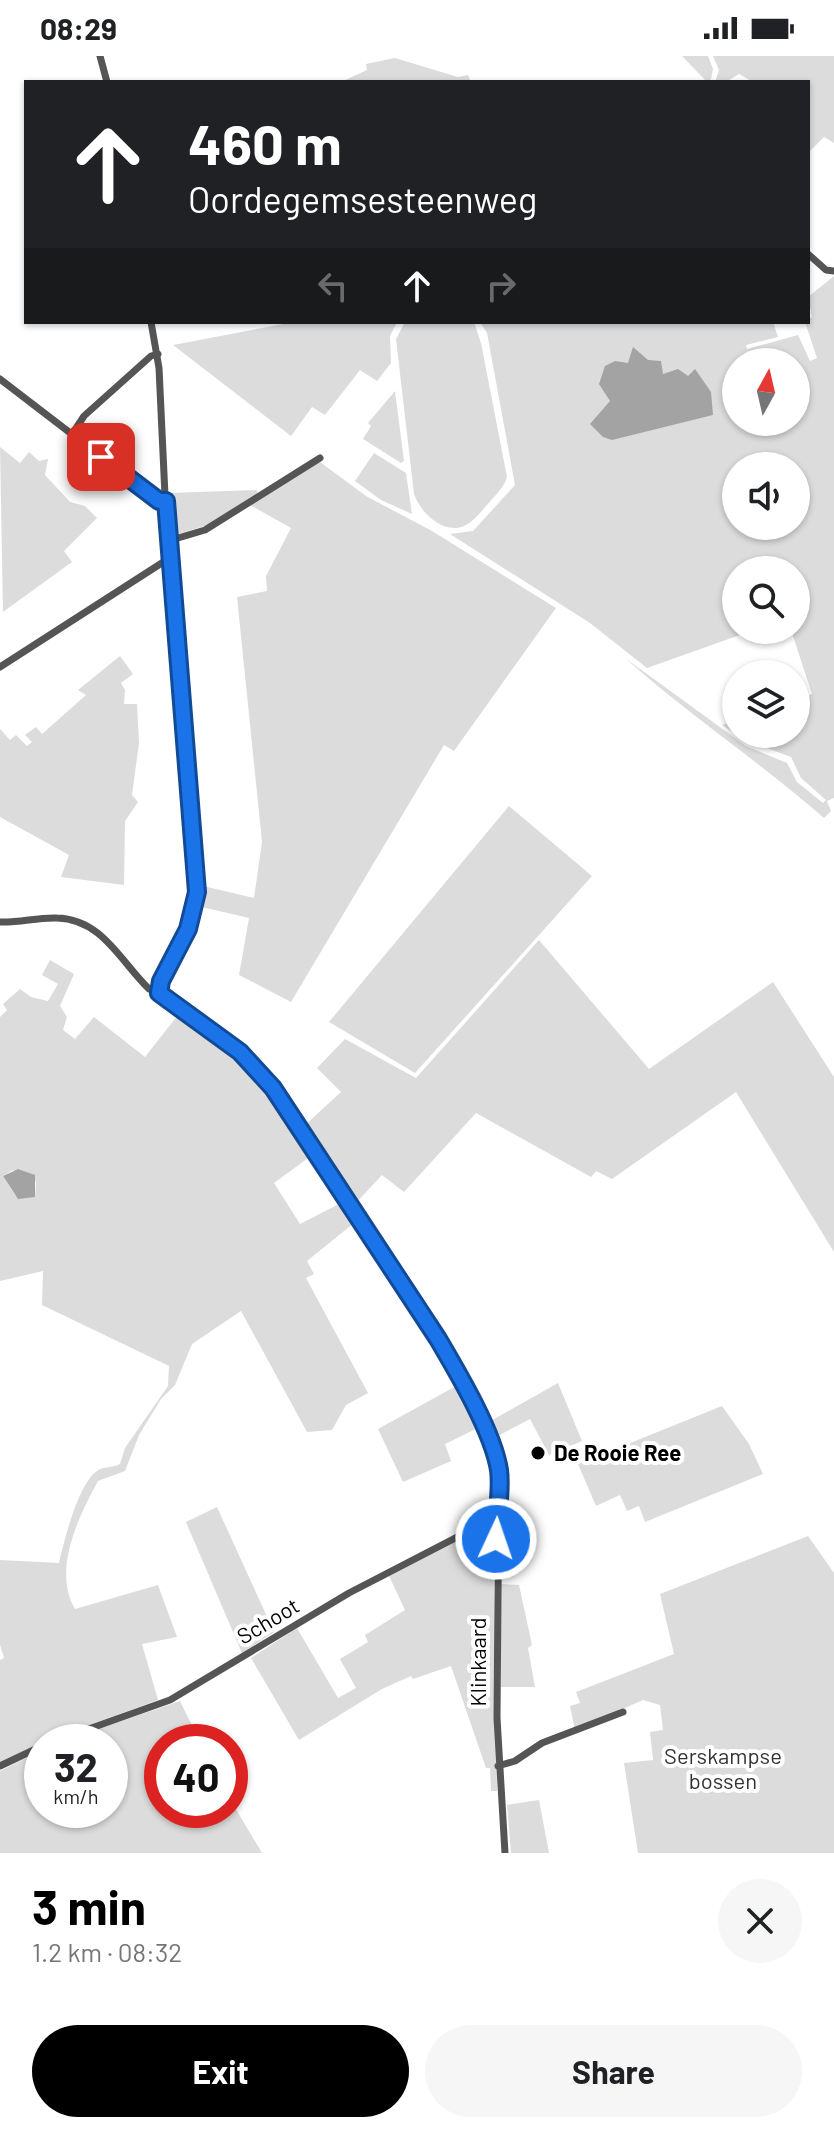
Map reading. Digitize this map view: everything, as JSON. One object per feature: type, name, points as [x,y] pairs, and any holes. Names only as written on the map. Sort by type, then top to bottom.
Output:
[{"type":"street","points":[[100,56],[106,80]]},
{"type":"street","points":[[810,256],[826,270],[834,271]]},
{"type":"street","points":[[151,324],[158,354],[168,559],[197,892],[188,929],[161,981],[159,993]]},
{"type":"street","points":[[73,433],[84,416],[151,356],[158,354]]},
{"type":"street","points":[[0,379],[159,501],[166,501]]},
{"type":"street","points":[[168,541],[195,536],[320,458]]},
{"type":"street","points":[[0,667],[168,559]]},
{"type":"street","name":"Klinkaard","points":[[0,922],[53,918],[80,921],[105,939],[149,989],[159,993],[256,1067],[461,1378],[499,1469],[496,1517],[498,1766],[505,1853]]},
{"type":"street","name":"Schoot","points":[[103,1724],[170,1700],[349,1593],[496,1517]]},
{"type":"street","points":[[498,1766],[515,1761],[542,1743],[623,1712]]},
{"type":"street","points":[[0,1766],[24,1755]]},
{"type":"green space","points":[[682,56],[708,56],[713,69],[711,79],[705,80]]},
{"type":"green space","points":[[713,56],[834,56],[834,143],[824,137],[810,151],[810,80],[750,80],[739,74],[729,80],[716,80],[719,70]]},
{"type":"green space","points":[[395,58],[458,77],[468,75],[470,80],[345,80],[367,70],[366,64]]},
{"type":"green space","points":[[834,276],[834,798],[827,801],[831,811],[824,818],[737,748],[751,748],[787,763],[797,782],[823,803],[826,800],[801,778],[791,757],[768,748],[810,748],[810,660],[801,660],[796,644],[810,644],[810,556],[722,556],[722,641],[647,668],[590,623],[450,534],[473,531],[515,485],[487,333],[481,324],[774,324],[778,337],[746,345],[747,348],[722,348],[722,436],[810,436],[810,361],[817,358],[806,324],[810,324],[812,317],[810,295]]},
{"type":"green space","points":[[283,324],[396,324],[390,336],[391,363],[377,381],[360,370],[325,415],[312,407],[291,436],[173,345]]},
{"type":"green space","points":[[404,324],[475,324],[507,477],[488,504],[464,526],[448,527],[433,520],[421,508],[414,494],[396,339]]},
{"type":"green space","points":[[798,335],[804,348],[751,348]]},
{"type":"green space","points":[[395,391],[404,461],[401,463],[363,439],[371,426],[368,423]]},
{"type":"green space","points":[[0,447],[20,463],[29,452],[39,461],[48,459],[45,475],[70,502],[85,506],[97,518],[64,551],[72,562],[3,612]]},
{"type":"green space","points":[[374,453],[406,473],[412,514],[381,500],[355,481]]},
{"type":"green space","points":[[320,462],[366,496],[432,531],[556,608],[454,751],[444,745],[291,1002],[239,975],[249,918],[202,907],[203,886],[254,898],[262,842],[237,597],[267,591],[266,576],[291,528],[250,505]]},
{"type":"green space","points":[[257,490],[258,496],[214,523],[172,536],[169,493]]},
{"type":"green space","points":[[120,656],[133,674],[121,683],[125,690],[124,704],[137,704],[139,743],[132,795],[138,802],[125,821],[124,885],[61,877],[69,855],[0,817],[0,729],[10,740],[16,735],[27,746],[32,742],[25,735],[36,727],[42,734],[86,695],[78,690]]},
{"type":"green space","points":[[625,658],[722,729],[722,736],[674,699]]},
{"type":"green space","points":[[509,806],[592,876],[415,1073],[329,1022]]},
{"type":"green space","points":[[539,940],[649,1069],[773,982],[834,1077],[834,1252],[736,1092],[612,1179],[596,1171],[591,1177],[476,1113],[404,1192],[382,1175],[354,1205],[303,1127],[341,1092],[317,1068],[345,1039],[416,1078]]},
{"type":"green space","points":[[50,960],[74,974],[60,1006],[67,1017],[63,1030],[75,1039],[94,1017],[145,1057],[178,1015],[255,1073],[311,1156],[274,1183],[300,1224],[341,1203],[354,1223],[307,1261],[314,1274],[306,1278],[368,1393],[346,1405],[332,1430],[307,1432],[241,1311],[192,1344],[175,1385],[161,1399],[139,1435],[125,1471],[98,1481],[76,1527],[67,1561],[66,1577],[75,1609],[158,1585],[177,1637],[142,1644],[158,1700],[92,1724],[24,1724],[24,1751],[0,1763],[0,1660],[4,1658],[0,1645],[0,1560],[59,1563],[73,1514],[90,1478],[102,1468],[120,1464],[125,1448],[168,1386],[169,1366],[42,1305],[43,1271],[0,1281],[0,1017],[7,1010],[3,1004],[20,989],[31,997],[48,1001],[58,984],[42,975]],"holes":[[[13,1170],[36,1182],[35,1197],[15,1195],[3,1176]]]},
{"type":"green space","points":[[558,1383],[582,1441],[549,1455],[530,1419],[494,1438],[487,1423]]},
{"type":"green space","points":[[458,1385],[478,1428],[445,1444],[451,1461],[403,1482],[378,1429]]},
{"type":"green space","points":[[722,1406],[749,1444],[763,1474],[645,1522],[639,1506],[627,1511],[620,1495],[596,1506],[578,1464]]},
{"type":"green space","points":[[217,1507],[274,1632],[242,1653],[186,1522]]},
{"type":"green space","points":[[487,1526],[493,1532],[497,1791],[491,1791],[490,1768],[486,1768],[451,1666],[413,1679],[411,1676],[382,1689],[299,1740],[251,1658],[297,1628],[338,1698],[356,1688],[340,1659],[368,1642],[365,1635],[405,1610],[389,1576]]},
{"type":"green space","name":"Serskampse bossen","points":[[808,1536],[834,1573],[834,1853],[638,1853],[624,1763],[653,1760],[650,1732],[663,1730],[660,1705],[643,1700],[575,1730],[570,1706],[580,1703],[576,1692],[674,1654],[660,1594]]},
{"type":"green space","points":[[500,1584],[519,1585],[532,1645],[528,1648],[535,1687],[501,1687]]},
{"type":"green space","points":[[180,1701],[191,1724],[144,1724],[144,1828],[247,1828],[262,1853],[0,1853],[0,1771],[24,1759],[24,1828],[128,1828],[128,1724],[113,1724]]},
{"type":"green space","points":[[539,1800],[549,1853],[511,1853],[507,1805]]},
{"type":"shaded area","points":[[633,347],[648,360],[661,361],[663,374],[678,369],[688,376],[695,369],[711,392],[713,415],[612,440],[603,437],[590,424],[610,401],[599,384],[605,366],[615,361],[628,363]]},
{"type":"shaded area","points":[[18,1169],[35,1175],[35,1197],[18,1199],[3,1176]]},
{"type":"place","name":"De Rooie Ree","points":[[538,1453]]},
{"type":"route","points":[[101,457],[159,501],[166,501],[168,559],[197,892],[188,929],[159,985],[159,993],[240,1052],[273,1088],[438,1339],[461,1378],[499,1469],[496,1539]]}]
